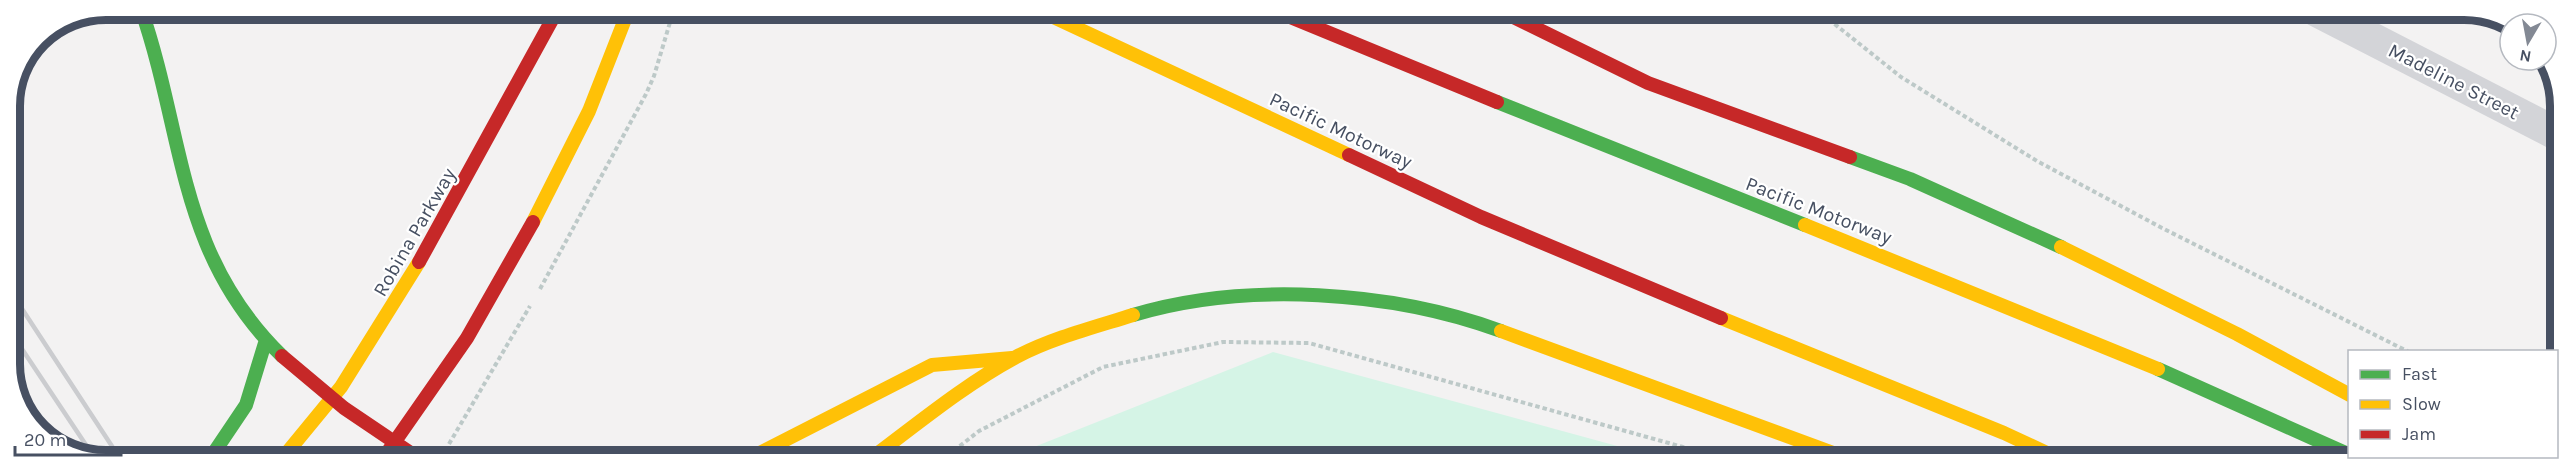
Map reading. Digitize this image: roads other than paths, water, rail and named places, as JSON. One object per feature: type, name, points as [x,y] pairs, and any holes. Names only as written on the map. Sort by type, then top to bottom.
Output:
[{"type":"main road","points":[[144,20],[162,81],[190,202],[203,239],[242,314],[266,343],[333,400],[405,450]]},
{"type":"main road","name":"Robina Parkway","points":[[289,450],[333,400],[364,356],[457,197],[552,20]]},
{"type":"main road","points":[[390,450],[434,391],[519,248],[587,119],[606,78],[625,20]]},
{"type":"main road","name":"Pacific Motorway","points":[[1060,20],[1481,217],[2040,450]]},
{"type":"main road","name":"Pacific Motorway","points":[[1297,20],[1499,105],[1894,260],[2179,378],[2338,450]]},
{"type":"main road","points":[[1521,20],[1648,83],[1910,179],[2024,230],[2237,334],[2348,394]]},
{"type":"main road","points":[[882,450],[938,408],[1017,357],[1090,328],[1159,307],[1227,297],[1283,293],[1404,304],[1477,322],[1825,450]]},
{"type":"main road","points":[[217,450],[233,430],[248,405],[256,386],[266,343]]},
{"type":"main road","points":[[766,450],[932,366],[1017,357]]},
{"type":"street","name":"Madeline Street","points":[[2335,20],[2550,130]]},
{"type":"railway","points":[[20,306],[114,450]]},
{"type":"railway","points":[[20,346],[88,449]]}]
